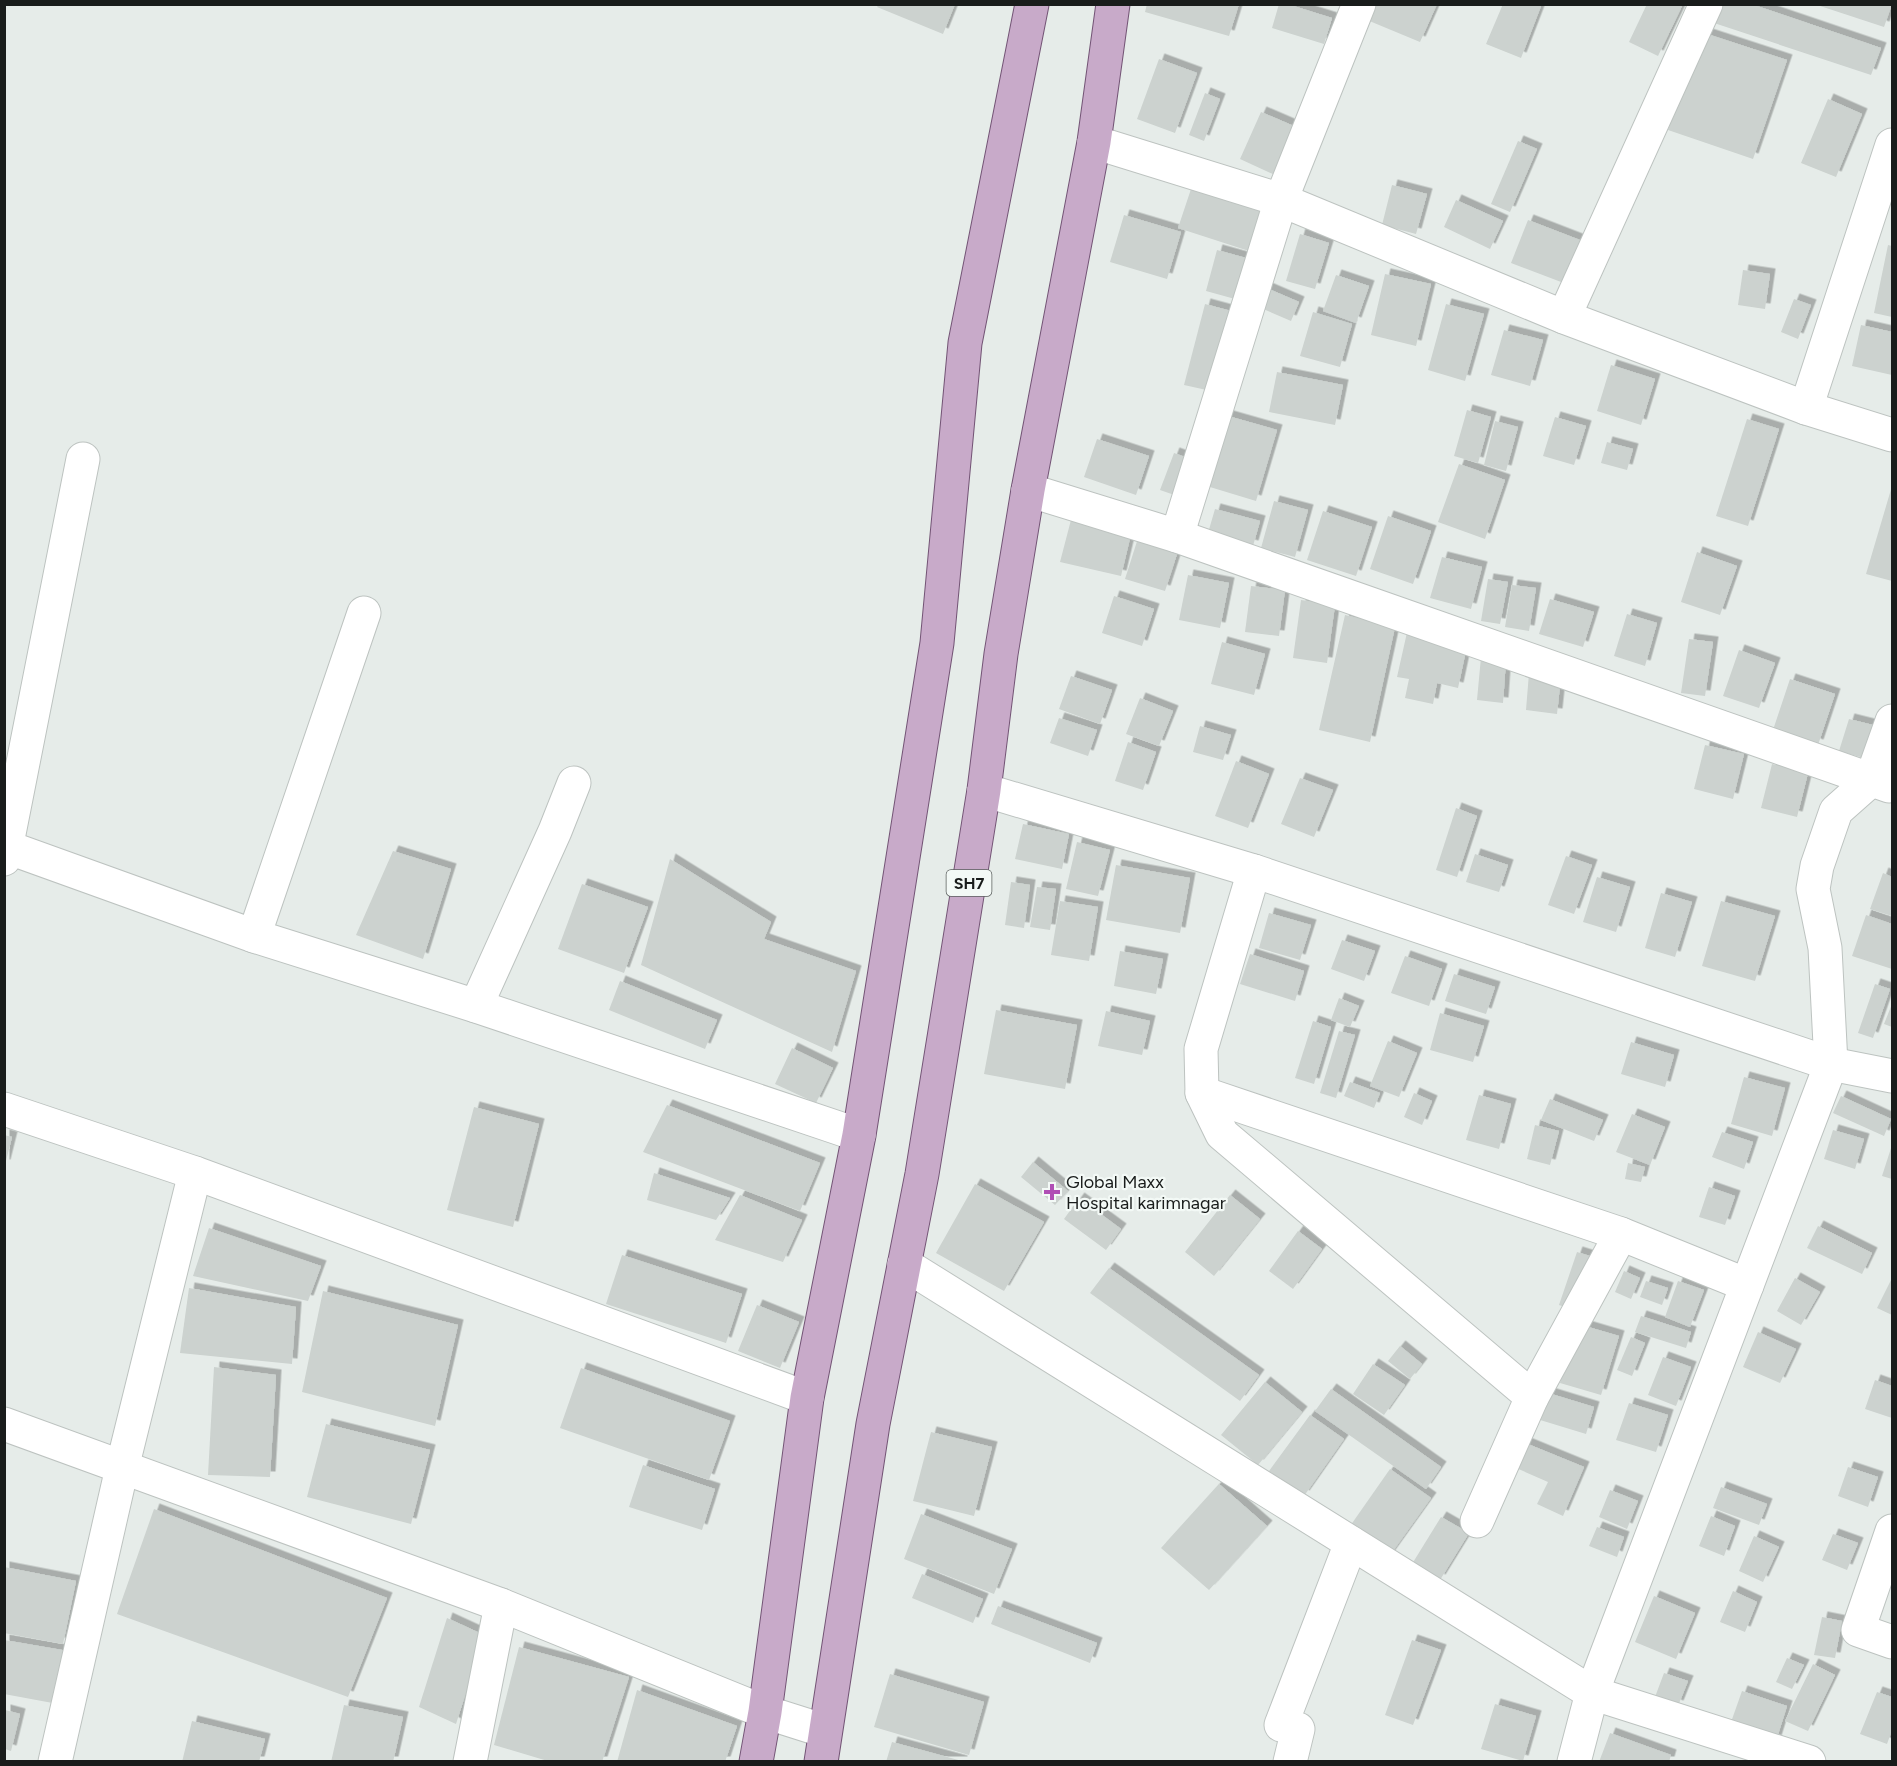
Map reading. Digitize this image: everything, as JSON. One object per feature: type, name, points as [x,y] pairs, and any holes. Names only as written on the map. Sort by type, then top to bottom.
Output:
[{"type":"main road","points":[[756,1761],[765,1712],[807,1398],[859,1135],[937,643],[964,344],[1032,4]]},
{"type":"main road","name":"SH7","points":[[823,1746],[873,1424],[922,1174],[984,790],[1001,654],[1028,490],[1094,141],[1113,4]]},
{"type":"street","points":[[1177,536],[1281,200],[1359,4]]},
{"type":"street","points":[[1564,317],[1706,4]]},
{"type":"street","points":[[1094,141],[1281,200],[1564,317],[1806,408],[1893,435]]},
{"type":"street","points":[[1806,408],[1893,146]]},
{"type":"street","points":[[83,459],[6,851],[254,936],[476,1006],[859,1135]]},
{"type":"street","points":[[1028,490],[1177,536],[1882,784]]},
{"type":"street","points":[[254,936],[364,613]]},
{"type":"street","points":[[1574,1761],[1592,1693],[1831,1064],[1825,948],[1816,910],[1814,889],[1817,866],[1836,811],[1882,784],[1893,721]]},
{"type":"street","points":[[476,1006],[555,831],[574,783]]},
{"type":"street","points":[[984,790],[1254,871],[1831,1064],[1893,1076]]},
{"type":"street","points":[[1254,871],[1201,1049],[1202,1093],[1222,1134],[1532,1397]]},
{"type":"street","points":[[1202,1093],[1621,1234],[1747,1285]]},
{"type":"street","points":[[4,1109],[195,1173],[807,1398]]},
{"type":"street","points":[[55,1761],[122,1468],[195,1173]]},
{"type":"street","points":[[1477,1521],[1532,1397],[1621,1234]]},
{"type":"street","points":[[904,1264],[1592,1693],[1809,1761]]},
{"type":"street","points":[[4,1424],[501,1605],[765,1712],[823,1746]]},
{"type":"street","points":[[1893,1531],[1858,1630],[1893,1642]]},
{"type":"street","points":[[1290,1761],[1290,1727],[1352,1543]]},
{"type":"street","points":[[470,1761],[501,1605]]},
{"type":"building","points":[[879,4],[955,4],[943,34],[877,7]]},
{"type":"building","points":[[1147,4],[1239,4],[1229,36],[1145,12]]},
{"type":"building","points":[[1279,4],[1287,4],[1332,18],[1324,44],[1272,28]]},
{"type":"building","points":[[1374,4],[1437,4],[1420,42],[1367,20]]},
{"type":"building","points":[[1503,4],[1541,6],[1521,58],[1486,44]]},
{"type":"building","points":[[1647,4],[1683,4],[1658,56],[1629,42]]},
{"type":"building","points":[[1717,4],[1751,4],[1881,48],[1871,75],[1711,22]]},
{"type":"building","points":[[1814,4],[1892,4],[1884,27]]},
{"type":"building","points":[[1701,32],[1787,60],[1753,159],[1668,130]]},
{"type":"building","points":[[1159,59],[1197,73],[1175,133],[1137,119]]},
{"type":"building","points":[[1205,93],[1220,99],[1204,141],[1189,135]]},
{"type":"building","points":[[1828,99],[1862,114],[1836,177],[1801,163]]},
{"type":"building","points":[[1261,112],[1296,127],[1275,175],[1240,159]]},
{"type":"building","points":[[1518,141],[1537,149],[1510,212],[1491,204]]},
{"type":"building","points":[[1193,183],[1263,207],[1249,251],[1178,228]]},
{"type":"building","points":[[1392,185],[1427,194],[1416,234],[1382,225]]},
{"type":"building","points":[[1456,200],[1503,221],[1490,249],[1444,227]]},
{"type":"building","points":[[1124,215],[1181,232],[1167,279],[1110,262]]},
{"type":"building","points":[[1528,220],[1585,242],[1569,285],[1511,263]]},
{"type":"building","points":[[1300,234],[1329,243],[1315,289],[1286,281]]},
{"type":"building","points":[[1888,245],[1892,246],[1892,317],[1874,313]]},
{"type":"building","points":[[1217,250],[1246,258],[1235,299],[1206,291]]},
{"type":"building","points":[[1743,270],[1770,274],[1765,309],[1738,305]]},
{"type":"building","points":[[1385,274],[1431,284],[1416,346],[1371,335]]},
{"type":"building","points":[[1336,275],[1369,286],[1356,323],[1323,311]]},
{"type":"building","points":[[1262,286],[1299,302],[1291,321],[1254,305]]},
{"type":"building","points":[[1794,299],[1811,305],[1798,339],[1781,332]]},
{"type":"building","points":[[1205,304],[1231,311],[1211,391],[1184,385]]},
{"type":"building","points":[[1446,304],[1484,314],[1465,381],[1428,370]]},
{"type":"building","points":[[1313,312],[1352,324],[1340,367],[1300,356]]},
{"type":"building","points":[[1861,325],[1892,332],[1892,375],[1852,366]]},
{"type":"building","points":[[1504,330],[1543,340],[1530,386],[1491,375]]},
{"type":"building","points":[[1611,365],[1655,379],[1641,425],[1597,411]]},
{"type":"building","points":[[1277,372],[1343,385],[1335,425],[1269,412]]},
{"type":"building","points":[[1467,410],[1491,417],[1478,463],[1454,456]]},
{"type":"building","points":[[1221,414],[1277,430],[1256,501],[1200,484]]},
{"type":"building","points":[[1555,417],[1586,426],[1574,465],[1543,456]]},
{"type":"building","points":[[1747,419],[1779,429],[1748,526],[1716,516]]},
{"type":"building","points":[[1495,421],[1518,427],[1506,471],[1484,465]]},
{"type":"building","points":[[1097,439],[1149,456],[1136,495],[1084,477]]},
{"type":"building","points":[[1607,442],[1633,449],[1627,470],[1601,463]]},
{"type":"building","points":[[1174,453],[1196,461],[1183,498],[1160,490]]},
{"type":"building","points":[[1459,464],[1505,480],[1485,539],[1438,522]]},
{"type":"building","points":[[1892,486],[1892,581],[1866,574]]},
{"type":"building","points":[[1274,501],[1308,510],[1295,557],[1261,548]]},
{"type":"building","points":[[1215,509],[1260,521],[1253,546],[1208,533]]},
{"type":"building","points":[[1323,511],[1372,527],[1356,576],[1307,560]]},
{"type":"building","points":[[1072,516],[1132,530],[1121,576],[1060,562]]},
{"type":"building","points":[[1388,516],[1431,531],[1413,584],[1370,569]]},
{"type":"building","points":[[1139,535],[1179,548],[1165,591],[1125,579]]},
{"type":"building","points":[[1697,552],[1737,566],[1720,615],[1681,602]]},
{"type":"building","points":[[1442,557],[1482,567],[1471,609],[1430,598]]},
{"type":"building","points":[[1188,575],[1229,583],[1220,628],[1179,620]]},
{"type":"building","points":[[1488,579],[1508,582],[1500,624],[1481,621]]},
{"type":"building","points":[[1512,585],[1536,588],[1529,631],[1505,627]]},
{"type":"building","points":[[1251,586],[1285,590],[1279,636],[1245,632]]},
{"type":"building","points":[[1114,596],[1154,609],[1142,646],[1102,633]]},
{"type":"building","points":[[1550,599],[1594,612],[1583,647],[1539,634]]},
{"type":"building","points":[[1301,600],[1335,605],[1327,663],[1293,658]]},
{"type":"building","points":[[1627,614],[1657,623],[1645,666],[1614,656]]},
{"type":"building","points":[[1345,615],[1395,627],[1370,742],[1319,730]]},
{"type":"building","points":[[1408,628],[1468,641],[1458,688],[1437,683],[1433,704],[1405,698],[1409,679],[1397,677]]},
{"type":"building","points":[[1689,639],[1713,642],[1705,696],[1681,693]]},
{"type":"building","points":[[1222,642],[1265,654],[1254,695],[1211,684]]},
{"type":"building","points":[[1739,650],[1775,663],[1759,708],[1723,696]]},
{"type":"building","points":[[1481,657],[1506,660],[1503,703],[1477,700]]},
{"type":"building","points":[[1529,673],[1561,676],[1557,714],[1526,710]]},
{"type":"building","points":[[1071,676],[1112,690],[1100,724],[1059,709]]},
{"type":"building","points":[[1790,679],[1835,694],[1818,745],[1773,730]]},
{"type":"building","points":[[1140,698],[1173,711],[1159,746],[1126,734]]},
{"type":"building","points":[[1059,718],[1097,730],[1088,756],[1050,743]]},
{"type":"building","points":[[1849,719],[1881,727],[1871,760],[1839,751]]},
{"type":"building","points":[[1200,726],[1231,735],[1223,760],[1193,752]]},
{"type":"building","points":[[1128,742],[1156,752],[1143,790],[1115,781]]},
{"type":"building","points":[[1705,745],[1744,754],[1733,799],[1694,789]]},
{"type":"building","points":[[1236,761],[1269,774],[1248,828],[1215,816]]},
{"type":"building","points":[[1772,764],[1808,773],[1797,817],[1761,808]]},
{"type":"building","points":[[1300,778],[1333,790],[1314,837],[1281,824]]},
{"type":"building","points":[[1456,808],[1477,816],[1457,877],[1436,870]]},
{"type":"building","points":[[1023,824],[1069,834],[1062,869],[1015,859]]},
{"type":"building","points":[[1077,842],[1110,850],[1098,896],[1066,889]]},
{"type":"building","points":[[393,851],[451,869],[423,959],[356,935]]},
{"type":"building","points":[[1475,854],[1508,865],[1499,892],[1466,882]]},
{"type":"building","points":[[1566,856],[1592,865],[1574,914],[1548,905]]},
{"type":"building","points":[[670,859],[771,922],[764,939],[856,971],[832,1052],[641,965]]},
{"type":"building","points":[[1116,865],[1190,878],[1180,933],[1106,920]]},
{"type":"building","points":[[1883,873],[1892,877],[1892,916],[1870,909]]},
{"type":"building","points":[[1597,877],[1630,887],[1616,932],[1583,922]]},
{"type":"building","points":[[1011,882],[1030,885],[1024,928],[1005,925]]},
{"type":"building","points":[[582,884],[648,907],[624,973],[558,949]]},
{"type":"building","points":[[1037,887],[1056,889],[1050,930],[1030,927]]},
{"type":"building","points":[[1661,893],[1692,902],[1675,957],[1645,948]]},
{"type":"building","points":[[1060,901],[1098,907],[1089,961],[1051,955]]},
{"type":"building","points":[[1721,901],[1775,916],[1755,981],[1702,966]]},
{"type":"building","points":[[1269,913],[1311,925],[1300,960],[1259,948]]},
{"type":"building","points":[[1866,915],[1892,924],[1892,969],[1852,956]]},
{"type":"building","points":[[1342,940],[1375,951],[1364,981],[1331,969]]},
{"type":"building","points":[[1120,951],[1163,959],[1156,994],[1114,986]]},
{"type":"building","points":[[1250,954],[1304,971],[1295,1001],[1240,984]]},
{"type":"building","points":[[1405,956],[1442,969],[1429,1006],[1391,993]]},
{"type":"building","points":[[1454,974],[1495,987],[1486,1014],[1445,1001]]},
{"type":"building","points":[[620,981],[717,1020],[705,1049],[609,1010]]},
{"type":"building","points":[[1875,984],[1890,989],[1873,1038],[1858,1033]]},
{"type":"building","points":[[1339,998],[1359,1006],[1350,1027],[1331,1020]]},
{"type":"building","points":[[1892,1004],[1892,1027],[1884,1024]]},
{"type":"building","points":[[996,1010],[1077,1025],[1065,1089],[984,1074]]},
{"type":"building","points":[[1106,1011],[1150,1021],[1142,1055],[1098,1046]]},
{"type":"building","points":[[1440,1013],[1484,1026],[1473,1062],[1430,1050]]},
{"type":"building","points":[[1313,1021],[1331,1027],[1314,1084],[1295,1078]]},
{"type":"building","points":[[1339,1031],[1355,1035],[1336,1098],[1320,1093]]},
{"type":"building","points":[[1388,1041],[1417,1053],[1399,1097],[1370,1086]]},
{"type":"building","points":[[1631,1042],[1674,1055],[1665,1087],[1621,1074]]},
{"type":"building","points":[[792,1048],[833,1068],[816,1103],[775,1084]]},
{"type":"building","points":[[1744,1077],[1785,1088],[1772,1136],[1731,1124]]},
{"type":"building","points":[[1350,1082],[1380,1093],[1374,1108],[1344,1096]]},
{"type":"building","points":[[1414,1093],[1432,1101],[1422,1125],[1404,1117]]},
{"type":"building","points":[[1479,1095],[1511,1104],[1499,1149],[1466,1140]]},
{"type":"building","points":[[1841,1096],[1891,1119],[1884,1136],[1833,1113]]},
{"type":"building","points":[[1550,1099],[1603,1120],[1594,1141],[1541,1120]]},
{"type":"building","points":[[667,1105],[820,1163],[800,1211],[643,1152]]},
{"type":"building","points":[[474,1107],[539,1124],[513,1227],[447,1210]]},
{"type":"building","points":[[1632,1114],[1665,1127],[1650,1165],[1616,1152]]},
{"type":"building","points":[[1535,1125],[1559,1131],[1550,1165],[1527,1159]]},
{"type":"building","points":[[1833,1130],[1864,1139],[1855,1169],[1824,1159]]},
{"type":"building","points":[[1722,1132],[1753,1142],[1744,1169],[1712,1157]]},
{"type":"building","points":[[4,1135],[12,1137],[5,1165],[4,1165]]},
{"type":"building","points":[[1892,1145],[1892,1179],[1882,1176]]},
{"type":"building","points":[[1033,1162],[1068,1191],[1055,1205],[1021,1177]]},
{"type":"building","points":[[1628,1163],[1645,1167],[1641,1182],[1625,1179]]},
{"type":"building","points":[[654,1173],[730,1198],[716,1220],[647,1200]]},
{"type":"building","points":[[975,1184],[1044,1222],[1004,1291],[936,1253]]},
{"type":"building","points":[[1709,1187],[1735,1196],[1725,1225],[1699,1217]]},
{"type":"building","points":[[740,1195],[802,1220],[783,1262],[715,1240]]},
{"type":"building","points":[[1230,1195],[1260,1219],[1214,1276],[1185,1252]]},
{"type":"building","points":[[1079,1198],[1121,1229],[1106,1250],[1064,1219]]},
{"type":"building","points":[[1818,1226],[1872,1253],[1862,1274],[1807,1248]]},
{"type":"building","points":[[209,1228],[321,1266],[308,1301],[193,1276]]},
{"type":"building","points":[[1298,1231],[1322,1249],[1293,1289],[1269,1271]]},
{"type":"building","points":[[1577,1252],[1609,1262],[1591,1316],[1559,1305]]},
{"type":"building","points":[[622,1255],[742,1294],[726,1343],[606,1304]]},
{"type":"building","points":[[1109,1268],[1259,1375],[1240,1401],[1090,1293]]},
{"type":"building","points":[[1624,1271],[1640,1278],[1631,1299],[1615,1292]]},
{"type":"building","points":[[1795,1278],[1820,1292],[1801,1325],[1777,1311]]},
{"type":"building","points":[[1646,1281],[1668,1288],[1662,1305],[1640,1297]]},
{"type":"building","points":[[1678,1281],[1704,1290],[1690,1327],[1665,1317]]},
{"type":"building","points":[[1892,1281],[1892,1315],[1877,1308]]},
{"type":"building","points":[[189,1288],[296,1307],[292,1364],[180,1353]]},
{"type":"building","points":[[323,1291],[458,1325],[435,1426],[302,1392]]},
{"type":"building","points":[[757,1305],[799,1322],[780,1368],[738,1351]]},
{"type":"building","points":[[1641,1316],[1691,1332],[1686,1348],[1635,1332]]},
{"type":"building","points":[[1578,1324],[1619,1336],[1601,1395],[1560,1383]]},
{"type":"building","points":[[1758,1332],[1796,1349],[1780,1383],[1743,1367]]},
{"type":"building","points":[[1631,1337],[1645,1343],[1632,1376],[1617,1370]]},
{"type":"building","points":[[1400,1346],[1422,1364],[1410,1379],[1388,1361]]},
{"type":"building","points":[[1663,1357],[1691,1367],[1676,1406],[1648,1395]]},
{"type":"building","points":[[1373,1364],[1405,1385],[1384,1415],[1353,1394]]},
{"type":"building","points":[[214,1367],[276,1375],[270,1477],[208,1475]]},
{"type":"building","points":[[581,1368],[730,1421],[709,1480],[560,1428]]},
{"type":"building","points":[[1875,1380],[1892,1386],[1892,1418],[1865,1409]]},
{"type":"building","points":[[1265,1382],[1302,1412],[1258,1465],[1221,1435]]},
{"type":"building","points":[[1331,1389],[1441,1467],[1426,1489],[1315,1411]]},
{"type":"building","points":[[1535,1389],[1594,1407],[1586,1434],[1527,1416]]},
{"type":"building","points":[[1629,1403],[1668,1415],[1656,1452],[1616,1440]]},
{"type":"building","points":[[1310,1415],[1344,1439],[1304,1496],[1269,1471]]},
{"type":"building","points":[[326,1424],[430,1450],[411,1524],[307,1497]]},
{"type":"building","points":[[931,1432],[992,1447],[974,1516],[913,1501]]},
{"type":"building","points":[[1518,1440],[1584,1467],[1563,1516],[1537,1504],[1548,1482],[1507,1464]]},
{"type":"building","points":[[643,1465],[715,1489],[702,1530],[629,1507]]},
{"type":"building","points":[[1848,1467],[1878,1477],[1868,1507],[1838,1496]]},
{"type":"building","points":[[1390,1469],[1431,1498],[1388,1558],[1348,1529]]},
{"type":"building","points":[[1219,1484],[1267,1526],[1209,1590],[1161,1548]]},
{"type":"building","points":[[1721,1487],[1767,1504],[1759,1525],[1713,1508]]},
{"type":"building","points":[[1610,1490],[1638,1501],[1627,1529],[1599,1517]]},
{"type":"building","points":[[154,1509],[387,1598],[348,1697],[117,1614]]},
{"type":"building","points":[[921,1514],[1012,1549],[994,1594],[904,1559]]},
{"type":"building","points":[[1711,1516],[1735,1526],[1724,1556],[1699,1546]]},
{"type":"building","points":[[1441,1517],[1469,1533],[1440,1580],[1412,1564]]},
{"type":"building","points":[[1597,1527],[1624,1537],[1617,1557],[1589,1546]]},
{"type":"building","points":[[1833,1534],[1858,1543],[1847,1570],[1822,1560]]},
{"type":"building","points":[[1754,1536],[1779,1547],[1763,1582],[1739,1571]]},
{"type":"building","points":[[4,1567],[76,1581],[63,1644],[4,1633]]},
{"type":"building","points":[[922,1574],[983,1599],[973,1623],[912,1598]]},
{"type":"building","points":[[1733,1591],[1757,1602],[1745,1632],[1720,1622]]},
{"type":"building","points":[[1654,1596],[1695,1613],[1676,1659],[1635,1642]]},
{"type":"building","points":[[998,1606],[1097,1643],[1090,1663],[991,1624]]},
{"type":"building","points":[[1822,1617],[1842,1621],[1835,1658],[1814,1655]]},
{"type":"building","points":[[447,1618],[484,1635],[456,1724],[419,1707]]},
{"type":"building","points":[[4,1640],[68,1651],[58,1704],[4,1694]]},
{"type":"building","points":[[1412,1640],[1441,1650],[1413,1725],[1385,1715]]},
{"type":"building","points":[[519,1647],[629,1677],[602,1762],[551,1762],[494,1745]]},
{"type":"building","points":[[1787,1658],[1804,1665],[1792,1689],[1776,1682]]},
{"type":"building","points":[[1813,1664],[1835,1675],[1808,1731],[1785,1721]]},
{"type":"building","points":[[1664,1673],[1688,1681],[1678,1706],[1655,1697]]},
{"type":"building","points":[[890,1674],[984,1702],[969,1755],[874,1727]]},
{"type":"building","points":[[637,1690],[737,1726],[725,1762],[617,1762]]},
{"type":"building","points":[[1742,1691],[1787,1706],[1776,1741],[1730,1725]]},
{"type":"building","points":[[1877,1692],[1892,1697],[1892,1730],[1887,1744],[1860,1734]]},
{"type":"building","points":[[1495,1704],[1536,1716],[1523,1761],[1481,1749]]},
{"type":"building","points":[[344,1705],[403,1717],[393,1762],[331,1762]]},
{"type":"building","points":[[5,1710],[20,1714],[11,1751],[5,1749]]},
{"type":"building","points":[[192,1721],[265,1739],[259,1762],[182,1762]]},
{"type":"building","points":[[1610,1733],[1671,1755],[1669,1762],[1599,1762]]},
{"type":"building","points":[[892,1742],[962,1761],[962,1762],[886,1762]]},
{"type":"place","name":"Global Maxx Hospital karimnagar","points":[[1052,1192]]}]
